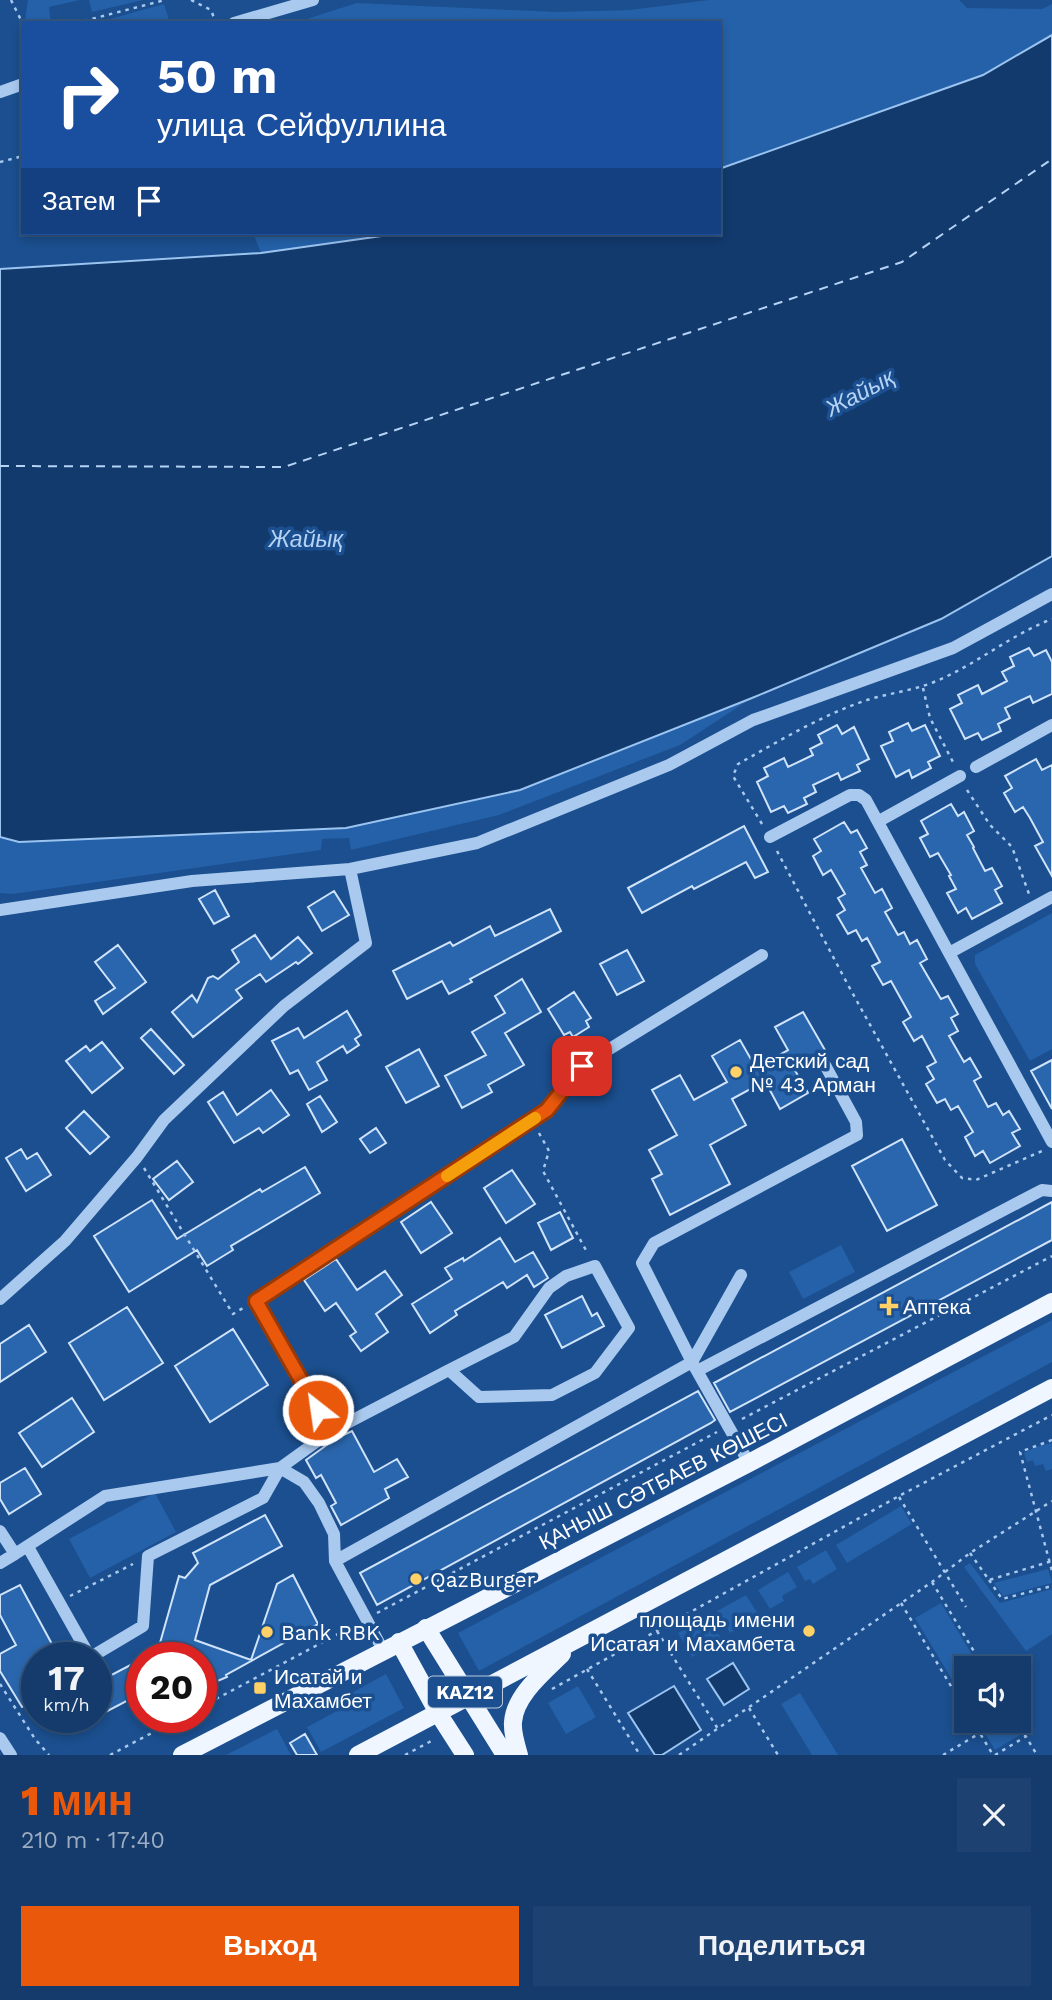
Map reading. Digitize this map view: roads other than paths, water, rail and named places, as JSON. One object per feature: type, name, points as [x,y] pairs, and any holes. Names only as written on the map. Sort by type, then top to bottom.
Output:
[{"type":"main road","name":"ҚАНЫШ СӘТБАЕВ КӨШЕСІ","points":[[182,1755],[749,1463],[1052,1302]]},
{"type":"main road","points":[[359,1755],[1052,1388]]},
{"type":"main road","name":"KAZ12","points":[[426,1628],[505,1755]]},
{"type":"main road","points":[[519,1755],[513,1725],[514,1712],[528,1690],[576,1640]]},
{"type":"main road","name":"KAZ12","points":[[400,1642],[438,1713],[465,1755]]},
{"type":"street","points":[[241,21],[313,0]]},
{"type":"street","points":[[0,92],[21,85]]},
{"type":"street","points":[[0,910],[192,881],[350,869],[477,843],[669,765],[753,720],[953,648],[1052,594]]},
{"type":"street","points":[[976,767],[1052,725]]},
{"type":"street","points":[[879,821],[961,776]]},
{"type":"street","points":[[770,837],[850,795],[859,795],[866,800],[1052,1144]]},
{"type":"street","points":[[0,1299],[65,1241],[137,1157],[164,1119],[284,1006],[366,943],[350,869]]},
{"type":"street","points":[[948,953],[1052,897]]},
{"type":"street","points":[[330,1432],[256,1301],[547,1110],[582,1066],[762,955]]},
{"type":"street","points":[[749,1463],[695,1367],[642,1263],[654,1243],[856,1135],[856,1122],[825,1065]]},
{"type":"street","points":[[335,1561],[695,1367],[1042,1190],[1052,1191]]},
{"type":"street","points":[[112,1644],[143,1626],[148,1556],[262,1498],[279,1468],[330,1432],[449,1370],[514,1337],[529,1312],[549,1288],[566,1276],[595,1266],[629,1328],[595,1373],[552,1395],[479,1397],[449,1370]]},
{"type":"street","points":[[695,1367],[741,1275]]},
{"type":"street","points":[[0,1563],[105,1496],[279,1468],[304,1482],[319,1503],[334,1534],[335,1561],[383,1650]]},
{"type":"street","points":[[0,1531],[15,1555]]},
{"type":"street","points":[[28,1547],[82,1642]]},
{"type":"street","points":[[0,1738],[11,1755]]},
{"type":"water","name":"Жайық","points":[[1052,35],[1052,556],[941,619],[520,790],[346,828],[19,842],[0,837],[0,269],[261,253],[389,235],[721,235],[721,168],[983,75]]},
{"type":"water","points":[[733,1663],[749,1689],[724,1705],[707,1679]]},
{"type":"water","points":[[674,1686],[701,1730],[662,1755],[655,1755],[628,1713]]},
{"type":"place","name":"Детский сад № 43 Арман","points":[[736,1072]]},
{"type":"place","name":"Аптека","points":[[889,1306]]},
{"type":"place","name":"QazBurger","points":[[416,1579]]},
{"type":"place","name":"площадь имени Исатая и Махамбета","points":[[809,1631]]},
{"type":"place","name":"Bank RBK","points":[[267,1632]]},
{"type":"place","name":"Исатай и Махамбет","points":[[260,1688]]}]
